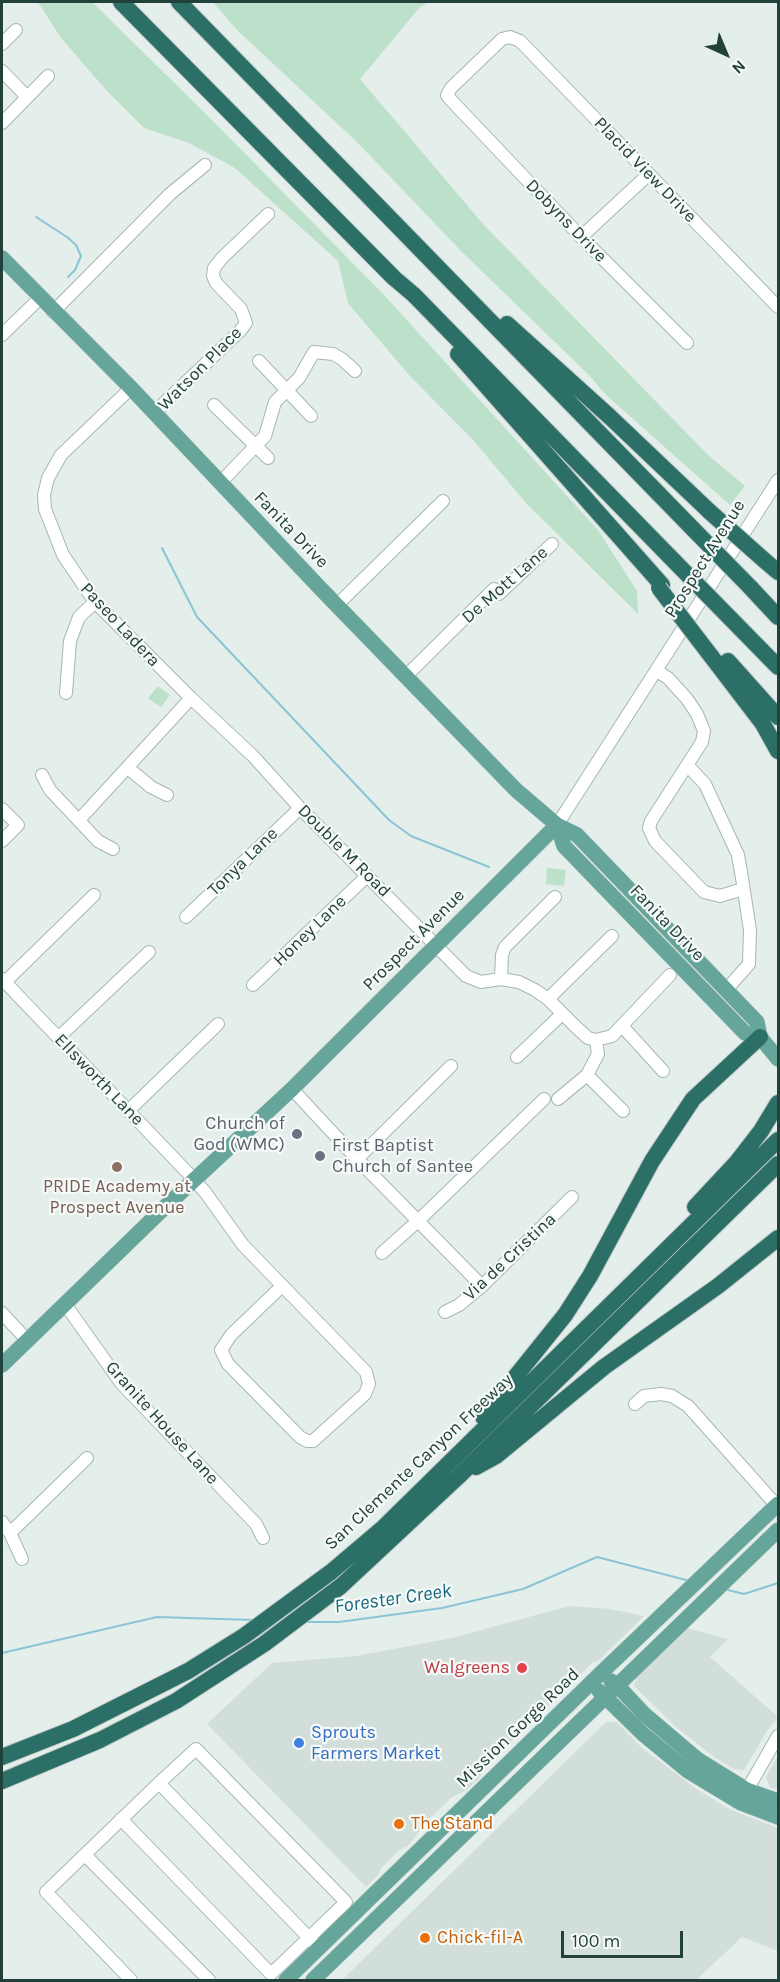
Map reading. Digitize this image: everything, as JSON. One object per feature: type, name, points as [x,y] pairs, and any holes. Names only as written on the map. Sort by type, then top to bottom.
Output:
[{"type":"highway","points":[[121,2],[394,278],[414,295],[778,668]]},
{"type":"highway","points":[[179,2],[778,617]]},
{"type":"highway","points":[[385,212],[778,572]]},
{"type":"highway","points":[[394,278],[398,287],[632,549],[763,724],[778,751]]},
{"type":"highway","points":[[661,586],[778,717]]},
{"type":"highway","points":[[438,1473],[565,1315],[590,1276],[670,1131],[693,1100],[760,1037]]},
{"type":"highway","points":[[545,1369],[737,1162],[778,1104]]},
{"type":"highway","name":"San Clemente Canyon Freeway","points":[[2,1757],[73,1729],[188,1671],[244,1636],[331,1572],[384,1527],[778,1140]]},
{"type":"highway","name":"San Clemente Canyon Freeway","points":[[2,1781],[99,1740],[176,1701],[225,1671],[324,1599],[359,1570],[459,1476],[778,1164]]},
{"type":"highway","points":[[459,1476],[496,1456],[604,1367],[718,1286],[778,1238]]},
{"type":"main road","name":"Fanita Drive","points":[[2,258],[516,790],[557,825],[578,835],[757,1022],[760,1037],[778,1059]]},
{"type":"main road","name":"Fanita Drive","points":[[557,825],[564,846],[745,1033],[760,1037]]},
{"type":"main road","name":"Prospect Avenue","points":[[2,1365],[292,1089],[557,825]]},
{"type":"main road","name":"Mission Gorge Road","points":[[286,1980],[314,1942],[596,1679],[778,1505]]},
{"type":"main road","points":[[314,1980],[778,1530]]},
{"type":"main road","points":[[596,1679],[617,1685],[644,1714],[744,1796],[778,1801]]},
{"type":"main road","points":[[596,1679],[605,1697],[643,1734],[688,1771],[744,1796],[778,1817]]},
{"type":"street","points":[[2,44],[16,30]]},
{"type":"street","name":"Placid View Drive","points":[[447,95],[451,88],[502,39],[510,37],[520,41],[778,307]]},
{"type":"street","points":[[2,71],[27,97]]},
{"type":"street","points":[[2,123],[48,76]]},
{"type":"street","name":"Dobyns Drive","points":[[447,95],[580,237],[687,344]]},
{"type":"street","points":[[53,312],[170,194],[205,165]]},
{"type":"street","points":[[580,237],[649,174]]},
{"type":"street","name":"Watson Place","points":[[155,414],[246,323],[241,309],[216,284],[213,276],[214,268],[268,214]]},
{"type":"street","points":[[2,335],[40,298]]},
{"type":"street","points":[[220,483],[265,436],[275,402],[299,378],[314,352],[333,354],[355,371]]},
{"type":"street","points":[[259,362],[311,416]]},
{"type":"street","name":"Paseo Ladera","points":[[130,388],[61,455],[48,478],[44,495],[45,509],[63,555],[95,602],[253,756]]},
{"type":"street","points":[[214,405],[268,458]]},
{"type":"street","name":"Prospect Avenue","points":[[557,825],[778,480]]},
{"type":"street","points":[[337,605],[443,501]]},
{"type":"street","name":"De Mott Lane","points":[[406,676],[495,589],[499,594],[552,544]]},
{"type":"street","points":[[66,693],[70,641],[75,623],[95,602]]},
{"type":"street","points":[[657,671],[668,678],[687,699],[698,714],[704,731],[702,742],[651,821],[649,828],[655,841],[704,892],[720,896],[743,889]]},
{"type":"street","points":[[79,820],[191,698]]},
{"type":"street","name":"Double M Road","points":[[253,756],[300,808],[466,976],[481,982],[501,979],[519,982],[548,999],[588,1038],[596,1040]]},
{"type":"street","points":[[687,765],[705,784],[738,855],[750,930],[749,964],[726,990]]},
{"type":"street","points":[[129,768],[151,787],[167,795]]},
{"type":"street","points":[[42,775],[50,790],[98,841],[113,849]]},
{"type":"street","name":"Tonya Lane","points":[[186,917],[300,808]]},
{"type":"street","points":[[2,809],[18,825],[2,841]]},
{"type":"street","name":"Honey Lane","points":[[253,985],[367,876]]},
{"type":"street","points":[[3,981],[94,895]]},
{"type":"street","points":[[501,979],[502,955],[505,947],[555,897]]},
{"type":"street","points":[[548,999],[612,936]]},
{"type":"street","points":[[58,1038],[149,952]]},
{"type":"street","points":[[558,1099],[587,1075],[598,1054],[596,1040],[612,1036],[670,975]]},
{"type":"street","name":"Ellsworth Lane","points":[[3,981],[195,1181],[243,1245],[364,1369],[369,1380],[365,1394],[319,1438],[310,1441],[300,1437],[228,1364],[221,1350],[231,1335],[282,1286]]},
{"type":"street","points":[[517,1057],[562,1014]]},
{"type":"street","points":[[128,1111],[218,1024]]},
{"type":"street","points":[[622,1026],[663,1071]]},
{"type":"street","points":[[357,1159],[451,1066]]},
{"type":"street","points":[[587,1075],[623,1111]]},
{"type":"street","points":[[292,1089],[357,1159],[482,1286]]},
{"type":"street","points":[[382,1252],[419,1220],[544,1099]]},
{"type":"street","name":"Via de Cristina","points":[[446,1312],[459,1305],[482,1286],[572,1197]]},
{"type":"street","name":"Granite House Lane","points":[[64,1304],[121,1383],[256,1524],[263,1538]]},
{"type":"street","points":[[2,1313],[27,1340]]},
{"type":"street","points":[[635,1404],[644,1395],[661,1394],[672,1396],[688,1406],[778,1505]]},
{"type":"street","points":[[10,1533],[87,1458]]},
{"type":"street","points":[[2,1522],[10,1533],[22,1559]]},
{"type":"street","points":[[744,1796],[778,1736]]},
{"type":"street","points":[[121,1819],[271,1974],[314,1942],[346,1902],[196,1749],[121,1819],[46,1892],[131,1980]]},
{"type":"street","points":[[159,1783],[314,1942]]},
{"type":"street","points":[[85,1855],[209,1980]]},
{"type":"shaded area","points":[[569,1606],[610,1609],[644,1616],[482,1770],[481,1776],[467,1790],[452,1797],[428,1820],[408,1846],[399,1850],[366,1887],[207,1724],[272,1663],[357,1656],[452,1638]]},
{"type":"shaded area","points":[[687,1628],[728,1639],[710,1657],[778,1717],[744,1770],[734,1769],[714,1757],[676,1727],[634,1686],[637,1677]]},
{"type":"shaded area","points":[[606,1722],[617,1722],[642,1748],[698,1790],[731,1810],[778,1828],[778,1951],[742,1937],[696,1980],[342,1980]]},
{"type":"shaded area","points":[[778,1756],[778,1790],[770,1787],[766,1777]]},
{"type":"green space","points":[[38,2],[92,2],[384,295],[598,530],[637,591],[638,614],[526,503],[474,441],[409,375],[348,303],[338,261],[235,168],[189,143],[144,128],[107,91],[61,38]]},
{"type":"green space","points":[[213,2],[428,2],[419,8],[360,79],[483,224],[709,456],[745,486],[730,505],[605,394],[589,375],[461,251],[357,142],[237,30]]},
{"type":"green space","points":[[158,686],[170,695],[161,707],[148,698]]},
{"type":"green space","points":[[547,868],[566,870],[564,886],[546,884]]},
{"type":"waterway","points":[[36,217],[76,245],[81,256],[75,270],[68,277]]},
{"type":"waterway","points":[[162,548],[197,617],[389,820],[411,836],[489,867]]},
{"type":"waterway","name":"Forester Creek","points":[[306,1622],[339,1622],[442,1608],[523,1589],[597,1557],[690,1581]]},
{"type":"waterway","name":"Forester Creek","points":[[724,1589],[744,1594],[778,1583]]},
{"type":"waterway","name":"Forester Creek","points":[[2,1653],[157,1617],[253,1620]]},
{"type":"place","name":"Church of God (WMC)","points":[[297,1134]]},
{"type":"place","name":"First Baptist Church of Santee","points":[[320,1156]]},
{"type":"place","name":"PRIDE Academy at Prospect Avenue","points":[[117,1167]]},
{"type":"place","name":"Walgreens","points":[[522,1668]]},
{"type":"place","name":"Sprouts Farmers Market","points":[[299,1743]]},
{"type":"place","name":"The Stand","points":[[399,1824]]},
{"type":"place","name":"Chick-fil-A","points":[[425,1938]]}]
